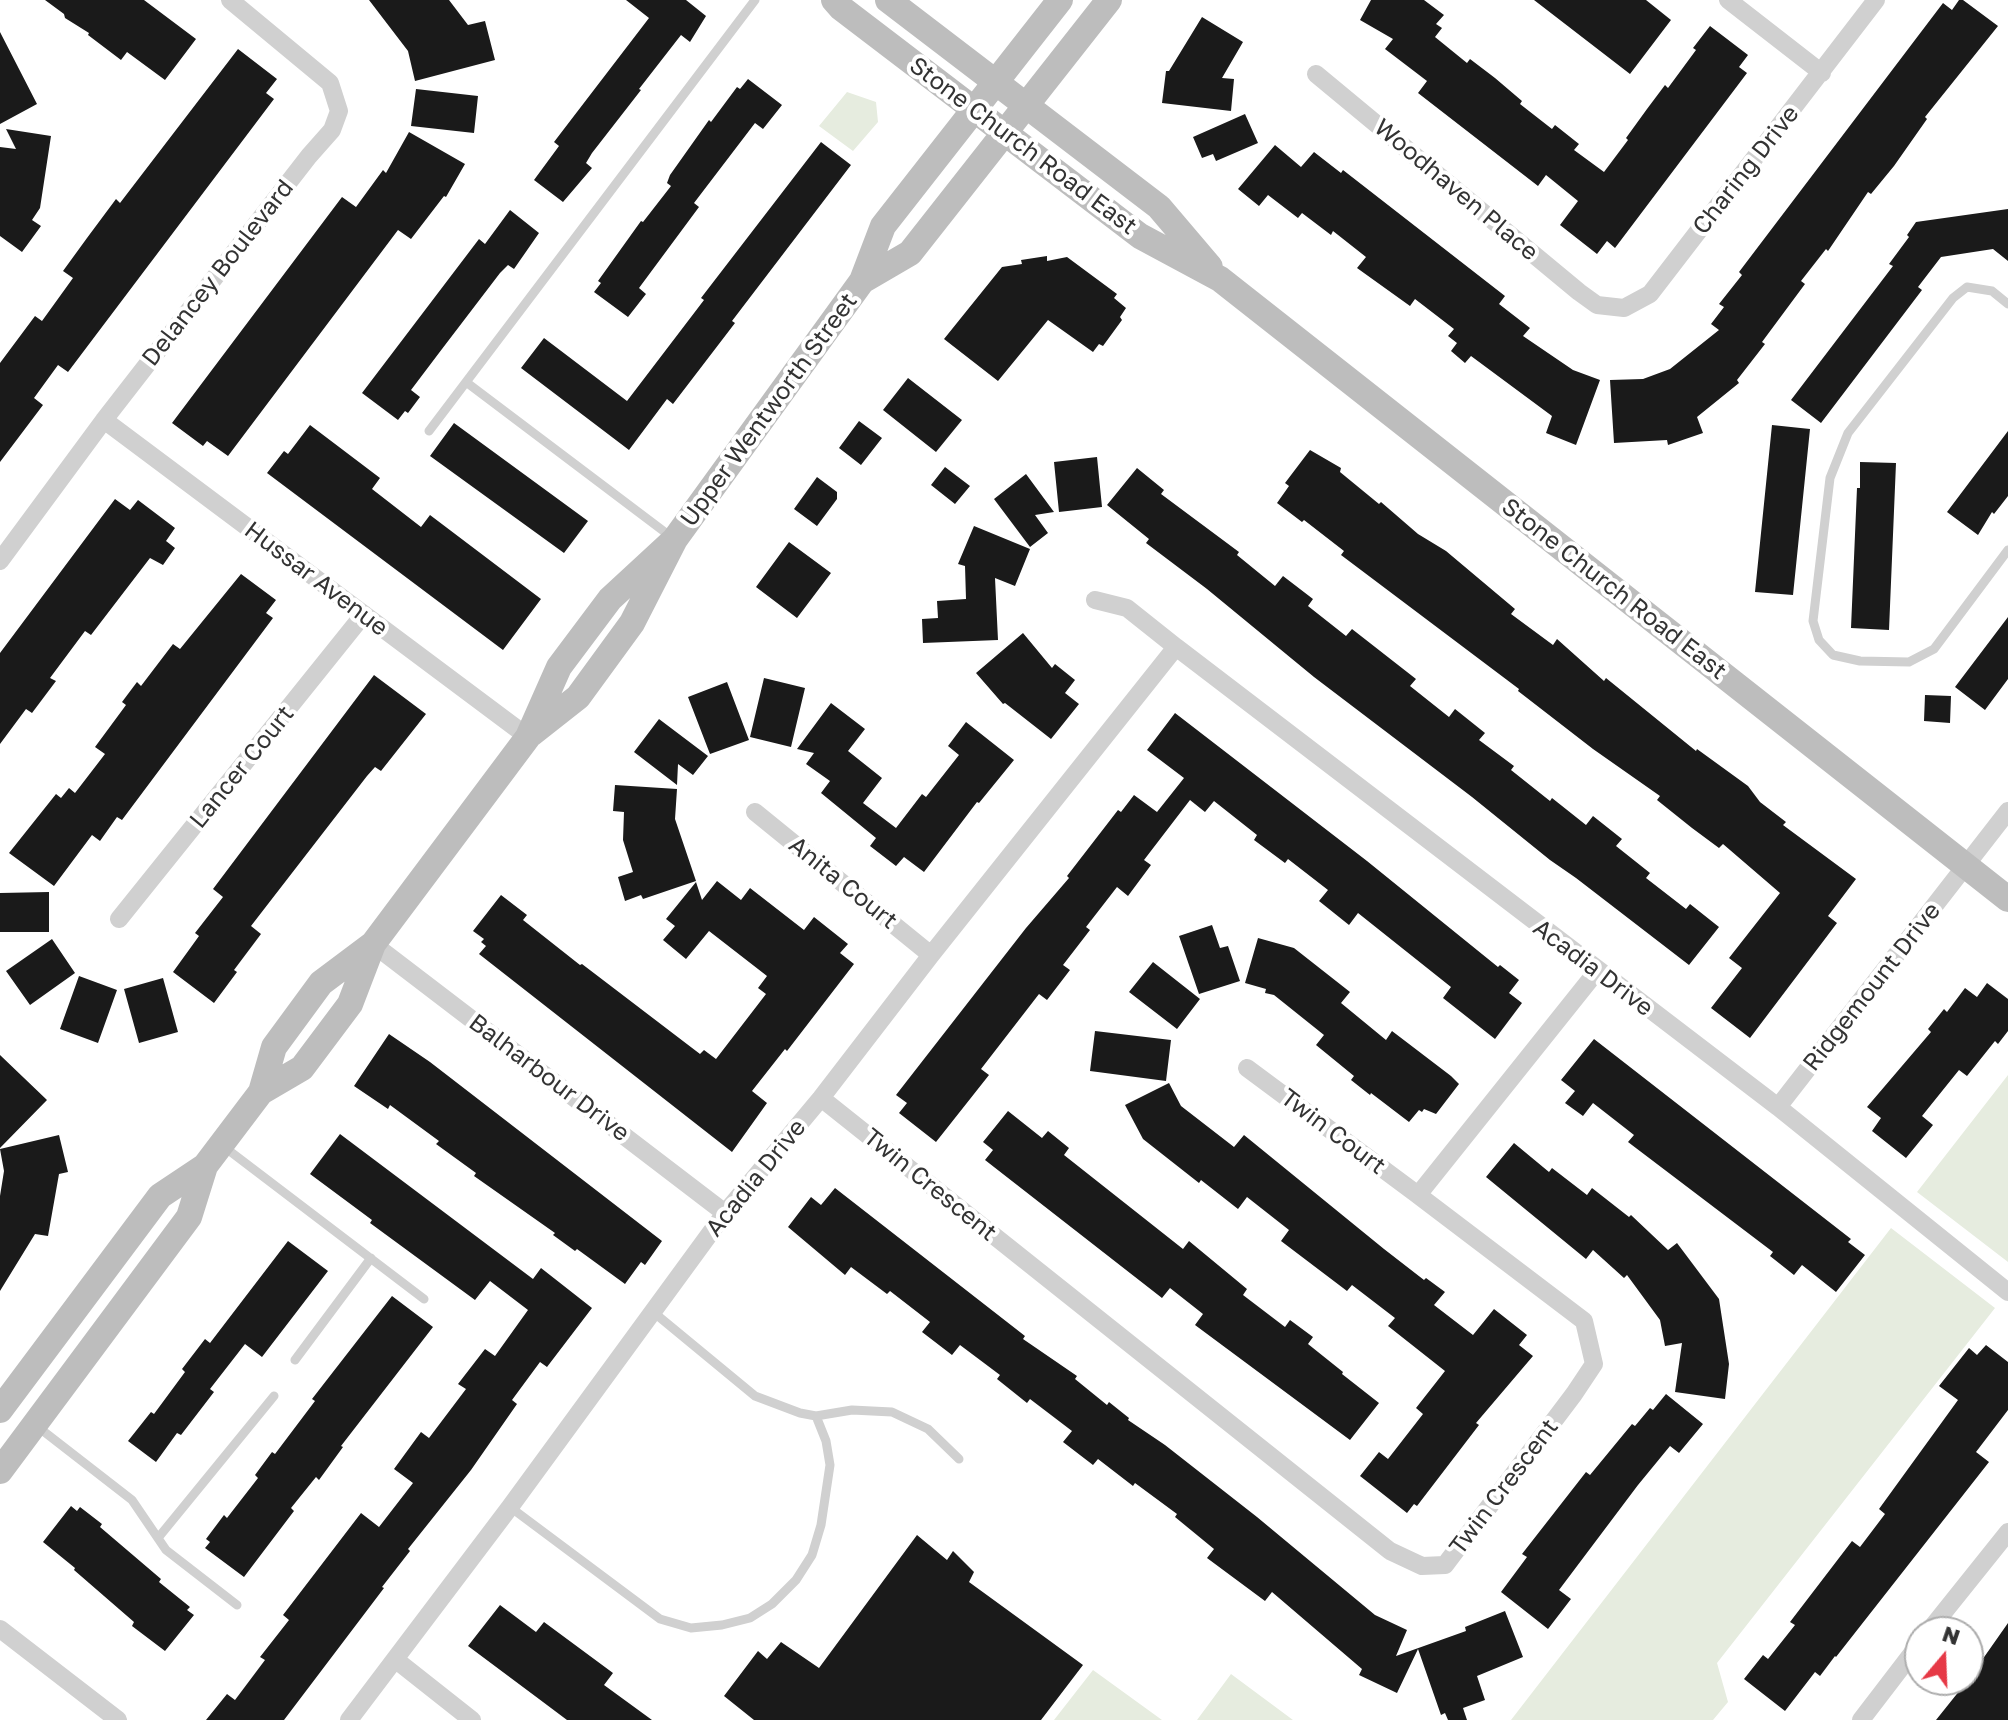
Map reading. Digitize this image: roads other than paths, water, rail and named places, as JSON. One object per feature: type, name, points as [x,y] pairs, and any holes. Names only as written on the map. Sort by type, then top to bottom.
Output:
[{"type":"main road","name":"Stone Church Road East","points":[[834,0],[1140,236],[1220,279],[2008,899]]},
{"type":"main road","name":"Stone Church Road East","points":[[888,0],[1159,207],[1220,279]]},
{"type":"main road","name":"Upper Wentworth Street","points":[[261,1092],[302,1068],[350,1004],[373,944],[528,737],[578,697],[632,623],[675,539],[862,281],[883,226],[1060,0]]},
{"type":"main road","name":"Upper Wentworth Street","points":[[862,281],[910,253],[1109,0]]},
{"type":"main road","name":"Upper Wentworth Street","points":[[0,1410],[160,1196],[213,1155],[261,1092],[274,1047],[321,983],[373,944]]},
{"type":"main road","name":"Upper Wentworth Street","points":[[0,1471],[189,1217],[213,1155]]},
{"type":"street","name":"Delancey Boulevard","points":[[0,561],[104,420],[332,130],[339,111],[330,83],[230,0]]},
{"type":"street","points":[[1728,0],[1822,73]]},
{"type":"street","name":"Charing Drive","points":[[1597,305],[1624,308],[1650,294],[1876,0]]},
{"type":"street","name":"Woodhaven Place","points":[[1316,74],[1597,305]]},
{"type":"street","name":"Hussar Avenue","points":[[104,420],[528,737]]},
{"type":"street","name":"Acadia Drive","points":[[1095,600],[1127,608],[1778,1107],[2008,1292]]},
{"type":"street","name":"Lancer Court","points":[[119,919],[364,614]]},
{"type":"street","name":"Acadia Drive","points":[[349,1720],[510,1507],[725,1213],[821,1098],[1176,647]]},
{"type":"street","name":"Ridgemount Drive","points":[[1778,1107],[2008,811]]},
{"type":"street","name":"Anita Court","points":[[755,812],[931,955]]},
{"type":"street","name":"Balharbour Drive","points":[[373,944],[725,1213]]},
{"type":"street","points":[[1418,1195],[1597,971]]},
{"type":"street","name":"Twin Court","points":[[1247,1068],[1418,1195]]},
{"type":"street","name":"Twin Crescent","points":[[821,1098],[1390,1551],[1422,1566],[1445,1565],[1594,1364],[1584,1321],[1418,1195]]},
{"type":"street","points":[[1941,1616],[2008,1532]]},
{"type":"street","points":[[0,1629],[118,1720]]},
{"type":"street","points":[[396,1660],[472,1720]]},
{"type":"street","points":[[1861,1720],[1904,1664]]},
{"type":"lane","points":[[429,431],[755,0]]},
{"type":"lane","points":[[2008,304],[1992,291],[1967,287],[1953,298],[1848,433],[1830,478],[1813,621],[1819,640],[1833,655],[1860,661],[1909,662],[1934,649],[2008,550]]},
{"type":"lane","points":[[466,382],[675,539]]},
{"type":"lane","points":[[213,1155],[371,1258],[424,1299]]},
{"type":"lane","points":[[295,1360],[371,1258]]},
{"type":"lane","points":[[652,1311],[755,1396],[816,1416],[852,1410],[892,1412],[928,1429],[959,1459]]},
{"type":"lane","points":[[158,1538],[274,1396]]},
{"type":"lane","points":[[510,1507],[660,1619],[691,1628],[750,1618],[772,1604],[796,1580],[812,1555],[821,1525],[830,1465],[826,1441],[816,1416]]},
{"type":"lane","points":[[35,1425],[132,1500],[166,1550],[237,1605]]}]
